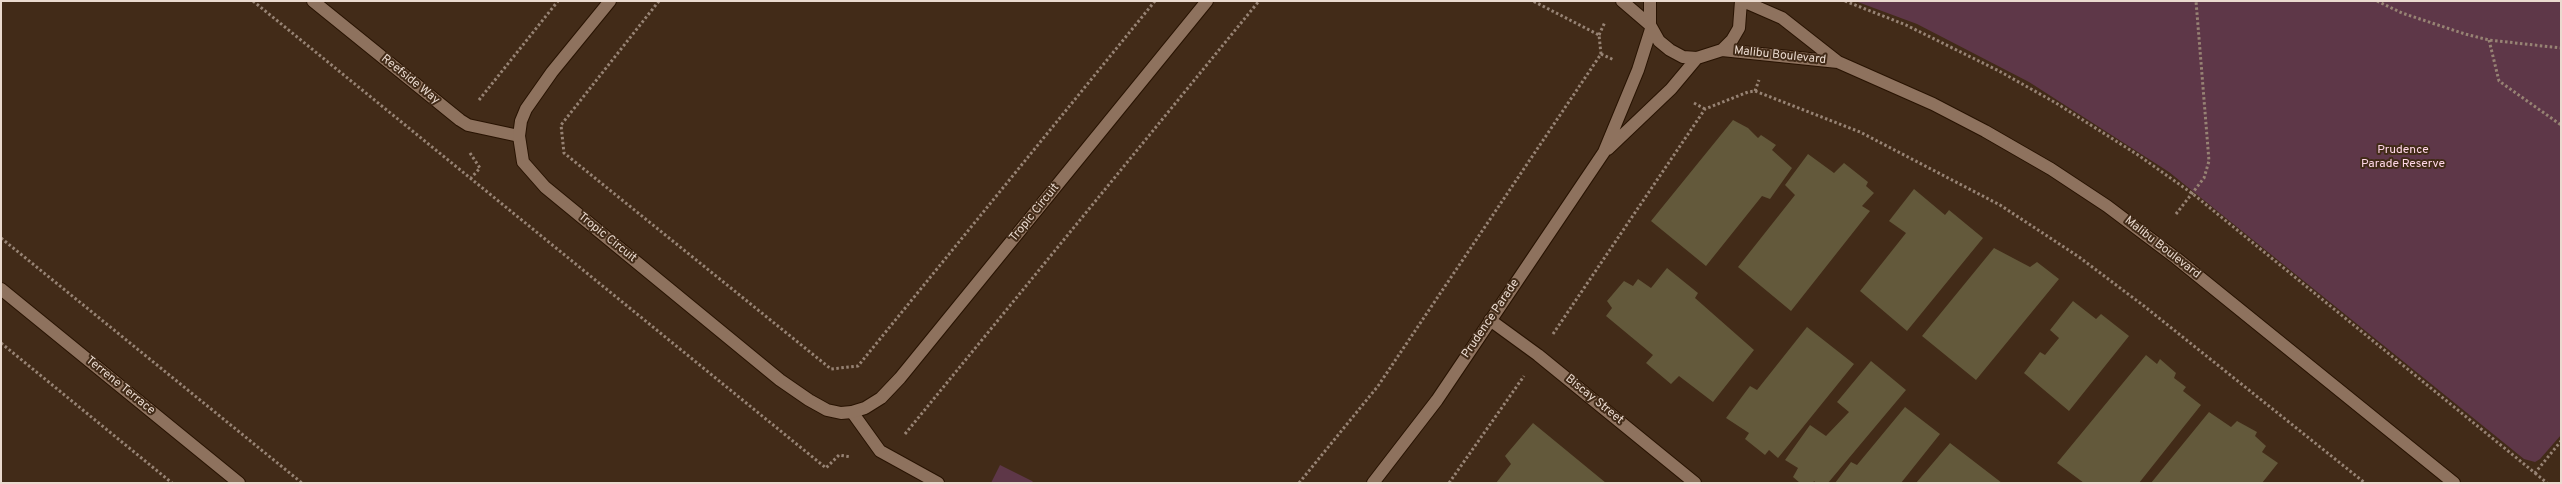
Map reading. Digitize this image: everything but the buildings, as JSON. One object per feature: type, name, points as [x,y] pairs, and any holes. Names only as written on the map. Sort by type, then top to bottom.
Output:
[{"type":"street","name":"Reefside Way","points":[[313,1],[441,106],[468,125],[519,136]]},
{"type":"street","name":"Tropic Circuit","points":[[610,1],[536,92],[521,121],[519,136],[523,162],[545,187],[780,380],[827,410],[852,412],[865,408],[881,398],[900,378],[1207,1]]},
{"type":"street","points":[[1622,1],[1651,27],[1659,41],[1670,50],[1683,57],[1697,58],[1722,50],[1732,40],[1739,28],[1742,1]]},
{"type":"street","name":"Prudence Parade","points":[[1373,483],[1437,400],[1604,152],[1638,70],[1651,27],[1650,1]]},
{"type":"street","name":"Malibu Boulevard","points":[[1742,1],[1782,18],[1838,62],[1926,100],[1985,131],[2051,169],[2107,206],[2184,264],[2454,483]]},
{"type":"street","name":"Malibu Boulevard","points":[[1722,50],[1838,62]]},
{"type":"street","name":"Prudence Parade","points":[[1604,152],[1671,89],[1697,58]]},
{"type":"street","name":"Terrene Terrace","points":[[1,289],[239,483]]},
{"type":"street","name":"Biscay Street","points":[[1490,320],[1538,355],[1695,483]]},
{"type":"street","points":[[852,412],[880,451],[938,483]]},
{"type":"path","points":[[253,1],[826,468],[839,455],[862,459],[880,451],[908,431],[1259,1]]},
{"type":"path","points":[[471,178],[480,168],[470,153],[468,125],[471,111],[558,1]]},
{"type":"path","points":[[659,1],[562,125],[564,153],[831,369],[858,366],[1156,1]]},
{"type":"path","points":[[1299,483],[1378,386],[1601,54],[1599,35],[1533,1]]},
{"type":"path","points":[[1845,1],[1906,25],[1999,71],[2096,128],[2193,194],[2547,483]]},
{"type":"path","points":[[2176,214],[2204,178],[2209,161],[2196,1]]},
{"type":"path","points":[[2377,1],[2438,26],[2489,40],[2561,48]]},
{"type":"path","points":[[2489,40],[2499,80],[2561,125]]},
{"type":"path","points":[[1449,483],[1704,109],[1740,94],[1755,91],[1860,132],[2008,210],[2079,256],[2365,483]]},
{"type":"path","points":[[1,238],[302,483]]},
{"type":"path","points":[[1,343],[172,483]]},
{"type":"path","points":[[2535,473],[2561,441]]},
{"type":"green space","name":"Prudence Parade Reserve","points":[[1855,1],[2561,1],[2561,435],[2540,459],[2535,462],[2524,459],[2169,172],[2029,82],[1917,24]]},
{"type":"green space","points":[[1000,465],[1032,481],[1034,483],[991,483]]}]
